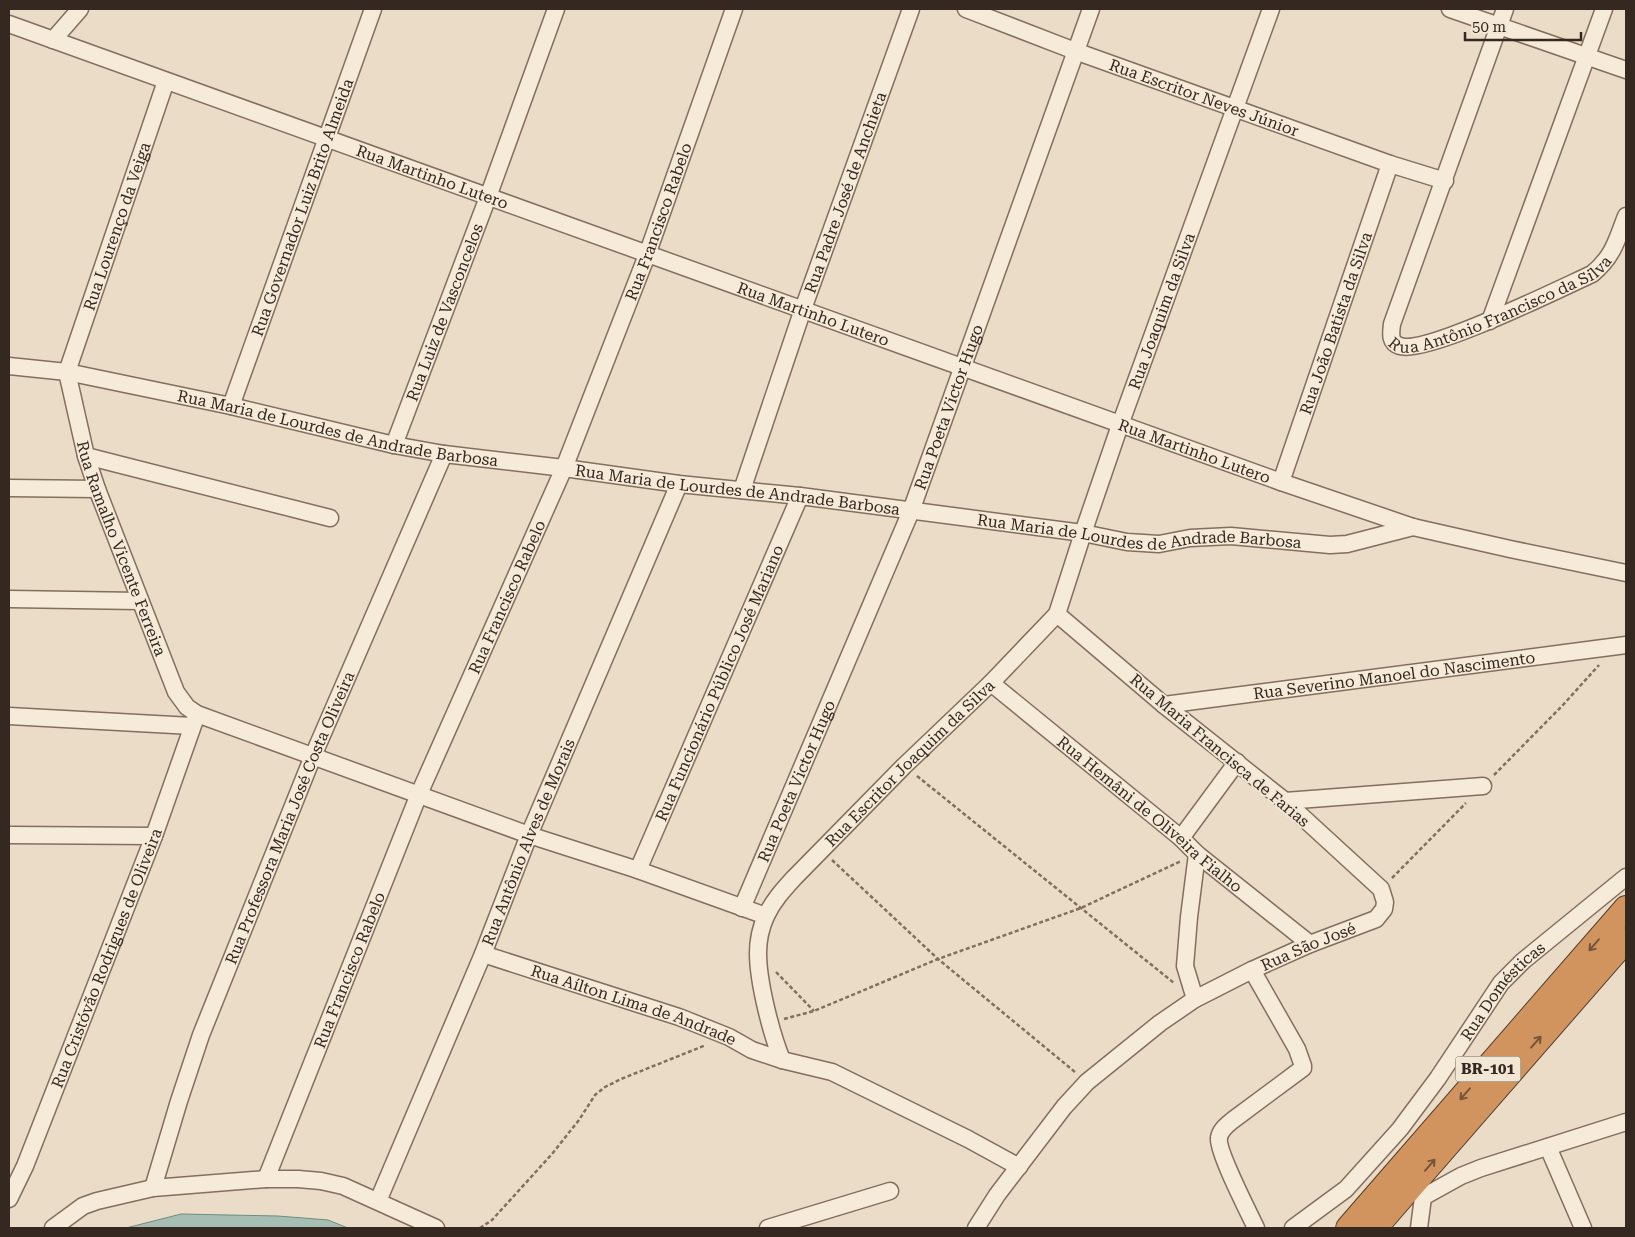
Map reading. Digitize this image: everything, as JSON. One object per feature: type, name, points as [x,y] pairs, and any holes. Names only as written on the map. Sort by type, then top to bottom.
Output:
[{"type":"highway","name":"BR-101","points":[[1348,1228],[1626,908]]},
{"type":"highway","name":"BR-101","points":[[1375,1228],[1418,1191],[1626,940]]},
{"type":"street","points":[[53,40],[80,9]]},
{"type":"street","name":"Rua Governador Luiz Brito Almeida","points":[[231,406],[374,9]]},
{"type":"street","name":"Rua Luiz de Vasconcelos","points":[[394,445],[488,197],[556,9]]},
{"type":"street","name":"Rua Francisco Rabelo","points":[[266,1179],[419,794],[564,468],[647,255],[734,9]]},
{"type":"street","name":"Rua Padre José de Anchieta","points":[[742,490],[803,309],[912,9]]},
{"type":"street","name":"Rua Escritor Neves Júnior","points":[[966,9],[1075,51],[1390,164],[1445,181]]},
{"type":"street","name":"Rua Poeta Victor Hugo","points":[[742,908],[911,511],[1091,9]]},
{"type":"street","name":"Rua Joaquim da Silva","points":[[1058,614],[1120,425],[1272,9]]},
{"type":"street","points":[[1450,9],[1626,70]]},
{"type":"street","points":[[1445,181],[1505,9]]},
{"type":"street","points":[[1490,321],[1604,9]]},
{"type":"street","name":"Rua Martinho Lutero","points":[[9,24],[1281,482],[1414,527],[1626,573]]},
{"type":"street","name":"Rua Lourenço da Veiga","points":[[67,372],[166,81]]},
{"type":"street","name":"Rua João Batista da Silva","points":[[1281,482],[1390,164]]},
{"type":"street","name":"Rua Antônio Francisco da Silva","points":[[1445,181],[1392,324],[1391,336],[1394,343],[1400,346],[1422,346],[1490,321],[1592,274],[1610,256],[1625,225]]},
{"type":"street","name":"Rua Maria de Lourdes de Andrade Barbosa","points":[[9,366],[67,372],[231,406],[394,445],[444,454],[678,484],[800,496],[1083,533],[1127,542],[1159,544],[1190,538],[1231,536],[1330,545],[1347,544],[1414,527]]},
{"type":"street","name":"Rua Ramalho Vicente Ferreira","points":[[67,372],[86,456],[96,489],[176,692],[194,720]]},
{"type":"street","name":"Rua Professora Maria José Costa Oliveira","points":[[153,1188],[179,1100],[202,1035],[313,756],[444,454]]},
{"type":"street","points":[[86,456],[330,518]]},
{"type":"street","name":"Rua Antônio Alves de Morais","points":[[378,1202],[678,484]]},
{"type":"street","points":[[9,488],[96,489]]},
{"type":"street","name":"Rua Funcionário Público José Mariano","points":[[638,870],[800,496]]},
{"type":"street","points":[[9,599],[140,602]]},
{"type":"street","name":"Rua Escritor Joaquim da Silva","points":[[766,916],[776,897],[904,766],[1058,614]]},
{"type":"street","name":"Rua Maria Francisca de Farias","points":[[1058,614],[1164,705],[1285,801],[1381,889]]},
{"type":"street","name":"Rua Severino Manoel do Nascimento","points":[[1164,705],[1621,646]]},
{"type":"street","name":"Rua Hemâni de Oliveira Fialho","points":[[991,682],[1181,838],[1197,854],[1310,944]]},
{"type":"street","points":[[9,716],[194,720],[313,756],[530,835],[638,870],[766,916],[761,930],[758,953],[761,982],[775,1044],[782,1060],[832,1072],[968,1139],[1019,1167]]},
{"type":"street","name":"Rua Cristóvão Rodrigues de Oliveira","points":[[9,1199],[25,1166],[154,836],[194,720]]},
{"type":"street","points":[[1181,838],[1237,762]]},
{"type":"street","points":[[1285,801],[1483,786]]},
{"type":"street","points":[[9,835],[154,836]]},
{"type":"street","points":[[1195,1000],[1185,966],[1197,854]]},
{"type":"street","name":"Rua Domésticas","points":[[1293,1228],[1346,1189],[1400,1129],[1438,1078],[1501,983],[1523,961],[1626,877]]},
{"type":"street","name":"Rua São José","points":[[976,1228],[997,1195],[1064,1107],[1087,1082],[1160,1023],[1195,1000],[1252,970],[1310,944],[1376,919],[1384,909],[1381,889]]},
{"type":"street","name":"Rua Aílton Lima de Andrade","points":[[483,954],[678,1017],[729,1037],[752,1050],[782,1060]]},
{"type":"street","points":[[1252,970],[1301,1056],[1303,1068],[1233,1120],[1222,1130],[1219,1138],[1222,1153],[1256,1228]]},
{"type":"street","points":[[1419,1228],[1418,1191],[1626,1122]]},
{"type":"street","points":[[1548,1147],[1583,1228]]},
{"type":"street","points":[[53,1228],[83,1206],[153,1188],[266,1179],[321,1181],[343,1186],[436,1228]]},
{"type":"street","points":[[768,1228],[890,1191]]},
{"type":"path","points":[[1381,889],[1621,646]]},
{"type":"path","points":[[904,766],[1195,1000]]},
{"type":"path","points":[[822,851],[938,959],[1087,1082]]},
{"type":"path","points":[[770,1023],[814,1010],[938,959],[1081,908],[1197,854]]},
{"type":"path","points":[[758,953],[814,1010]]},
{"type":"path","points":[[480,1228],[492,1220],[552,1154],[579,1120],[595,1095],[605,1087],[729,1037]]},
{"type":"shaded area","points":[[181,1214],[278,1216],[328,1220],[348,1228],[126,1228]]}]
